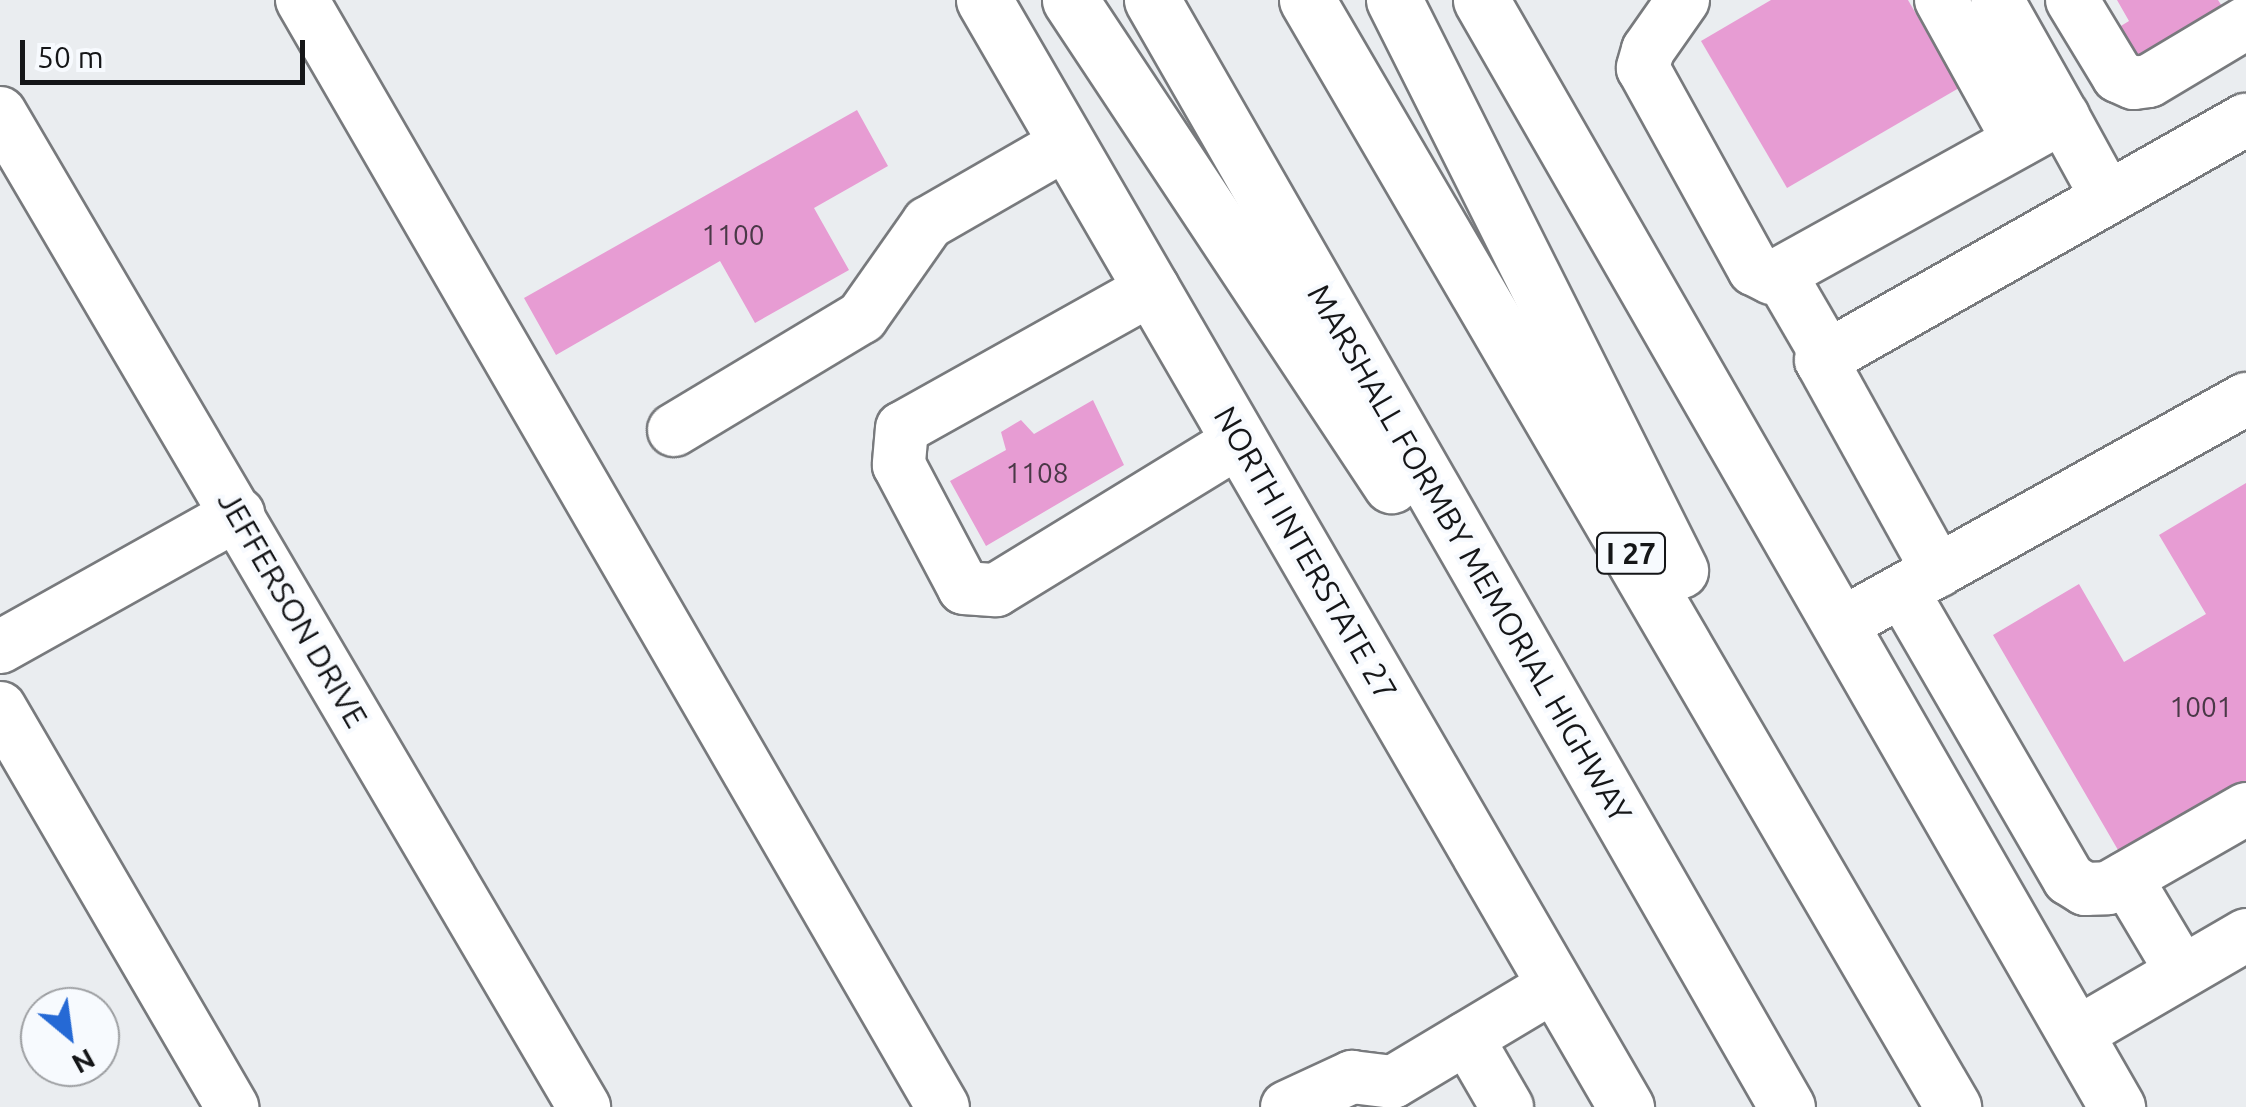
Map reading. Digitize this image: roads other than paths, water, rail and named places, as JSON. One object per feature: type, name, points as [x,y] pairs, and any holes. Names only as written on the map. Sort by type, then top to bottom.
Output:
[{"type":"main road","name":"NORTH INTERSTATE 27","points":[[984,0],[1626,1107]]},
{"type":"main road","points":[[1070,0],[1709,971]]},
{"type":"main road","name":"MARSHALL FORMBY MEMORIAL HIGHWAY","points":[[1152,0],[1787,1107]]},
{"type":"main road","name":"I 27","points":[[1307,0],[1953,1107]]},
{"type":"main road","points":[[1394,0],[1903,1016]]},
{"type":"main road","points":[[1480,0],[2117,1107]]},
{"type":"street","points":[[302,0],[943,1107]]},
{"type":"street","points":[[1684,0],[1648,50],[1643,68],[1649,86],[1754,268],[1764,276],[1781,276],[2041,129]]},
{"type":"street","points":[[1940,0],[2041,129],[2107,196]]},
{"type":"street","points":[[1997,0],[2041,129]]},
{"type":"street","points":[[2072,0],[2118,76],[2134,83],[2159,76],[2246,24]]},
{"type":"street","name":"JEFFERSON DRIVE","points":[[0,112],[584,1107]]},
{"type":"street","points":[[2246,120],[1827,355],[1823,366],[1920,581],[2070,879],[2086,890],[2126,878],[2246,809]]},
{"type":"street","points":[[674,430],[862,317],[928,224],[1067,142]]},
{"type":"street","points":[[1781,276],[1827,355]]},
{"type":"street","points":[[1153,288],[902,428],[900,464],[964,588],[996,590],[1241,440]]},
{"type":"street","points":[[1840,626],[2246,399]]},
{"type":"street","points":[[0,647],[238,514]]},
{"type":"street","points":[[0,708],[232,1107]]},
{"type":"street","points":[[2126,878],[2182,972]]},
{"type":"street","points":[[2076,1034],[2246,936]]},
{"type":"street","points":[[1287,1107],[1352,1077],[1400,1094],[1467,1038],[1555,985]]},
{"type":"street","points":[[1467,1038],[1506,1107]]}]
